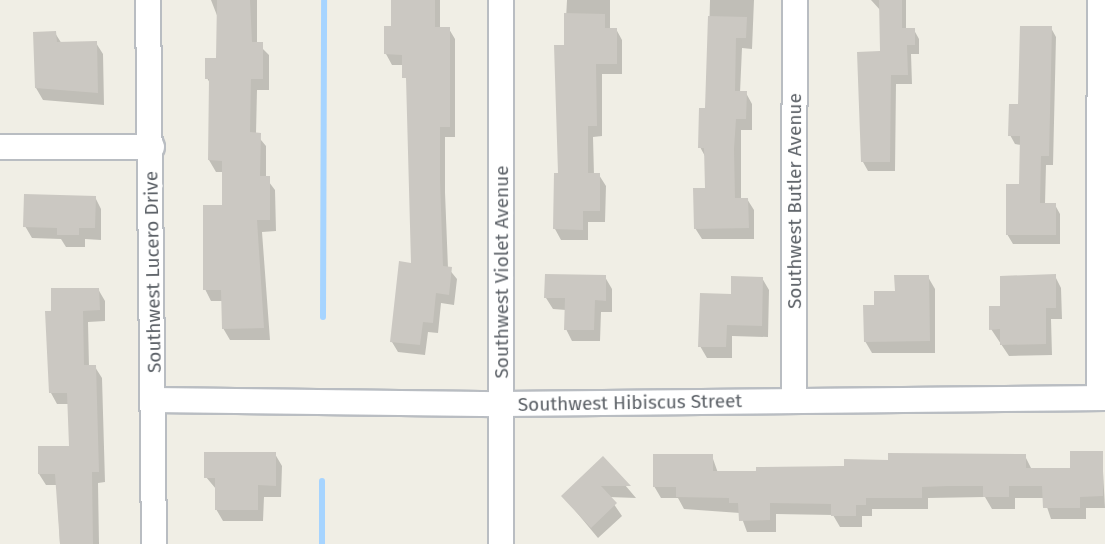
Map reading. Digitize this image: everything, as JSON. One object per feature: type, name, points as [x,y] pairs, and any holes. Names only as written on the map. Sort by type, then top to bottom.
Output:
[{"type":"street","name":"Southwest Lucero Drive","points":[[148,0],[152,147],[154,544]]},
{"type":"street","name":"Southwest Violet Avenue","points":[[501,0],[501,544]]},
{"type":"street","name":"Southwest Butler Avenue","points":[[794,401],[795,0]]},
{"type":"street","points":[[1100,0],[1102,398]]},
{"type":"street","points":[[0,147],[152,147]]},
{"type":"street","name":"Southwest Hibiscus Street","points":[[154,400],[502,404],[1102,398]]},
{"type":"building","points":[[217,0],[250,0],[252,42],[263,42],[263,79],[251,79],[250,132],[261,133],[260,176],[270,176],[270,220],[257,220],[264,328],[222,329],[221,290],[203,290],[203,205],[222,205],[222,161],[208,160],[209,79],[205,79],[205,58],[216,58]]},
{"type":"building","points":[[391,0],[435,0],[435,27],[450,27],[450,127],[440,127],[440,180],[443,266],[452,267],[449,295],[436,293],[433,323],[423,322],[420,345],[390,342],[399,261],[411,263],[406,78],[402,78],[402,55],[384,54],[384,26],[391,26]]},
{"type":"building","points":[[879,0],[902,0],[902,28],[915,28],[915,45],[907,45],[908,75],[891,75],[890,162],[861,162],[857,52],[880,51]]},
{"type":"building","points":[[564,13],[605,14],[605,28],[617,28],[617,64],[596,64],[597,126],[588,126],[588,173],[600,173],[600,211],[583,211],[583,230],[553,229],[554,173],[558,173],[554,45],[564,45]]},
{"type":"building","points":[[708,16],[747,17],[746,38],[736,38],[735,91],[747,91],[746,119],[736,119],[734,149],[735,198],[748,198],[749,228],[694,229],[693,188],[705,188],[704,148],[698,148],[699,108],[705,108]]},
{"type":"building","points":[[1020,26],[1052,26],[1049,156],[1041,156],[1040,203],[1056,203],[1056,235],[1006,235],[1006,184],[1019,184],[1020,136],[1008,136],[1009,104],[1018,104]]},
{"type":"building","points":[[56,31],[57,42],[97,41],[98,93],[35,88],[33,32]]},
{"type":"building","points":[[24,194],[96,196],[95,228],[79,228],[79,235],[57,235],[57,228],[23,227]]},
{"type":"building","points":[[545,274],[606,275],[606,301],[595,300],[594,330],[564,330],[565,298],[544,298]]},
{"type":"building","points":[[1056,274],[1056,308],[1046,308],[1046,344],[1000,345],[1000,329],[989,330],[989,306],[1000,306],[1000,276]]},
{"type":"building","points":[[894,275],[929,275],[930,341],[864,342],[863,305],[874,305],[874,291],[895,291]]},
{"type":"building","points":[[731,276],[763,277],[762,326],[727,325],[726,347],[698,347],[700,293],[731,294]]},
{"type":"building","points":[[51,288],[99,288],[100,310],[83,311],[84,365],[96,365],[99,472],[92,472],[93,544],[60,544],[55,474],[38,474],[38,446],[69,446],[67,393],[49,393],[45,311],[51,311]]},
{"type":"building","points":[[1070,451],[1103,451],[1103,496],[1080,497],[1080,508],[1043,508],[1042,486],[1009,486],[1009,497],[983,497],[983,486],[948,486],[922,487],[922,498],[866,498],[866,505],[856,505],[856,516],[831,516],[831,504],[770,503],[770,520],[739,521],[738,503],[729,503],[729,498],[676,497],[676,487],[653,487],[653,454],[713,454],[713,471],[756,471],[756,467],[844,466],[844,459],[888,460],[888,453],[1026,454],[1026,468],[1070,468]]},
{"type":"building","points":[[204,452],[276,452],[276,486],[258,485],[258,510],[215,510],[215,478],[204,478]]},
{"type":"building","points":[[603,456],[631,486],[601,486],[617,503],[591,528],[561,496]]},
{"type":"waterway","points":[[323,317],[324,0]]},
{"type":"waterway","points":[[322,481],[322,544]]}]
